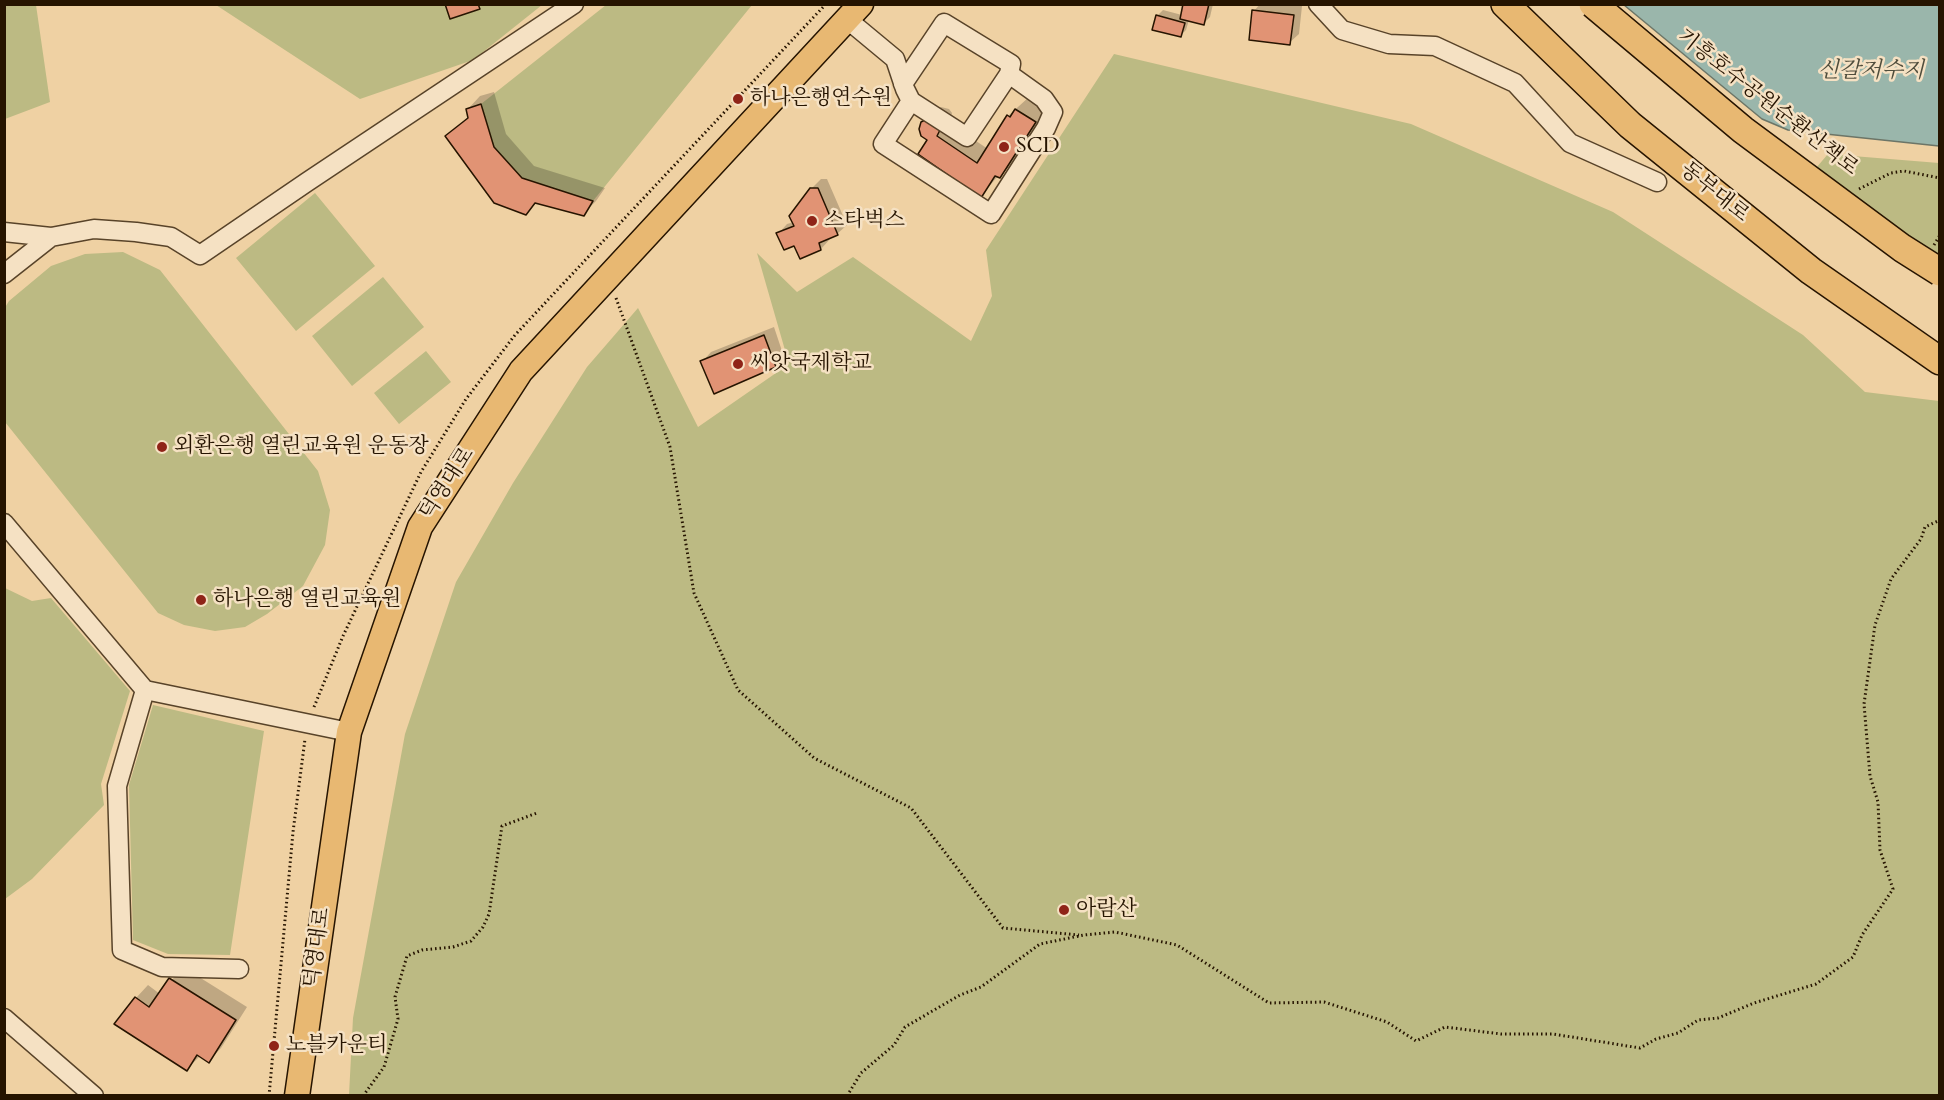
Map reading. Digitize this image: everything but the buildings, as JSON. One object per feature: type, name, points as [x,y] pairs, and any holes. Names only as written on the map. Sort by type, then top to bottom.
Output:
[{"type":"highway","name":"동부대로","points":[[1505,4],[1630,125],[1811,271],[1940,361]]},
{"type":"highway","points":[[1593,4],[1743,130],[1902,248],[1940,272]]},
{"type":"main road","name":"덕영대로","points":[[297,1095],[349,732],[420,527],[521,371],[854,12]]},
{"type":"street","points":[[4,232],[51,237],[94,229],[136,232],[171,237],[200,255],[574,4]]},
{"type":"street","points":[[1318,4],[1342,30],[1389,45],[1435,46],[1515,83],[1570,143],[1657,182]]},
{"type":"street","points":[[854,12],[895,59],[903,84],[911,100],[967,137],[1009,74],[1011,64],[944,23],[903,84]]},
{"type":"street","points":[[911,100],[882,144],[991,214],[1046,128],[1053,112],[1044,99],[1009,74]]},
{"type":"street","points":[[4,274],[51,237]]},
{"type":"street","points":[[4,523],[146,690],[349,732]]},
{"type":"street","points":[[146,690],[117,786],[122,950],[162,967],[238,969]]},
{"type":"street","points":[[4,1018],[94,1095]]},
{"type":"path","points":[[269,1095],[293,832],[307,723],[343,636],[421,472],[466,399],[515,335],[826,4]]},
{"type":"path","name":"기흥호수공원순환산책로","points":[[1855,190],[1891,173],[1904,171],[1940,178]]},
{"type":"path","points":[[609,277],[670,447],[694,593],[738,690],[814,758],[911,808],[1003,928],[1084,935]]},
{"type":"path","points":[[847,1095],[861,1073],[894,1045],[905,1027],[960,995],[981,987],[1040,944],[1084,935],[1115,932],[1177,945],[1269,1003],[1324,1002],[1387,1022],[1416,1041],[1445,1027],[1501,1034],[1553,1034],[1640,1048],[1656,1039],[1678,1033],[1698,1020],[1718,1018],[1754,1003],[1816,984],[1853,957],[1862,935],[1893,889],[1880,850],[1878,802],[1870,776],[1864,704],[1875,625],[1891,579],[1921,539],[1925,527],[1940,520]]},
{"type":"path","points":[[363,1095],[384,1067],[398,1020],[395,997],[407,956],[422,950],[453,947],[471,941],[483,927],[489,914],[502,826],[537,813]]},
{"type":"shaded area","points":[[5,4],[36,5],[50,102],[5,119]]},
{"type":"shaded area","points":[[216,5],[542,5],[473,60],[360,99]]},
{"type":"shaded area","points":[[606,5],[752,5],[593,201],[522,178],[494,147],[481,104]]},
{"type":"shaded area","points":[[1114,54],[1411,124],[1613,212],[1803,335],[1865,392],[1939,401],[1939,1095],[349,1095],[353,1018],[405,734],[456,582],[513,483],[587,367],[638,308],[698,427],[789,364],[757,253],[797,292],[853,257],[971,341],[992,296],[986,250]]},
{"type":"shaded area","points":[[1828,154],[1939,163],[1939,259],[1816,168]]},
{"type":"shaded area","points":[[315,193],[375,266],[296,331],[236,258]]},
{"type":"shaded area","name":"외환은행 열린교육원 운동장","points":[[123,252],[160,270],[318,471],[330,510],[325,545],[303,586],[267,614],[245,627],[215,631],[184,625],[158,613],[5,422],[4,309],[9,301],[51,266],[85,254]]},
{"type":"shaded area","points":[[383,277],[424,327],[352,386],[312,336]]},
{"type":"shaded area","points":[[426,351],[451,382],[399,424],[374,393]]},
{"type":"shaded area","points":[[5,588],[32,601],[51,598],[130,691],[101,784],[104,805],[32,879],[5,899]]},
{"type":"shaded area","points":[[153,705],[264,731],[230,955],[168,954],[133,940],[129,785]]},
{"type":"water","name":"신갈저수지","points":[[1624,5],[1939,5],[1939,146],[1788,130],[1762,119]]},
{"type":"place","name":"하나은행연수원","points":[[738,99]]},
{"type":"place","name":"SCD","points":[[1004,147]]},
{"type":"place","name":"스타벅스","points":[[812,221]]},
{"type":"place","name":"씨앗국제학교","points":[[738,364]]},
{"type":"place","name":"외환은행 열린교육원 운동장","points":[[162,447]]},
{"type":"place","name":"하나은행 열린교육원","points":[[201,600]]},
{"type":"place","name":"아람산","points":[[1064,910]]},
{"type":"place","name":"노블카운티","points":[[274,1046]]}]
